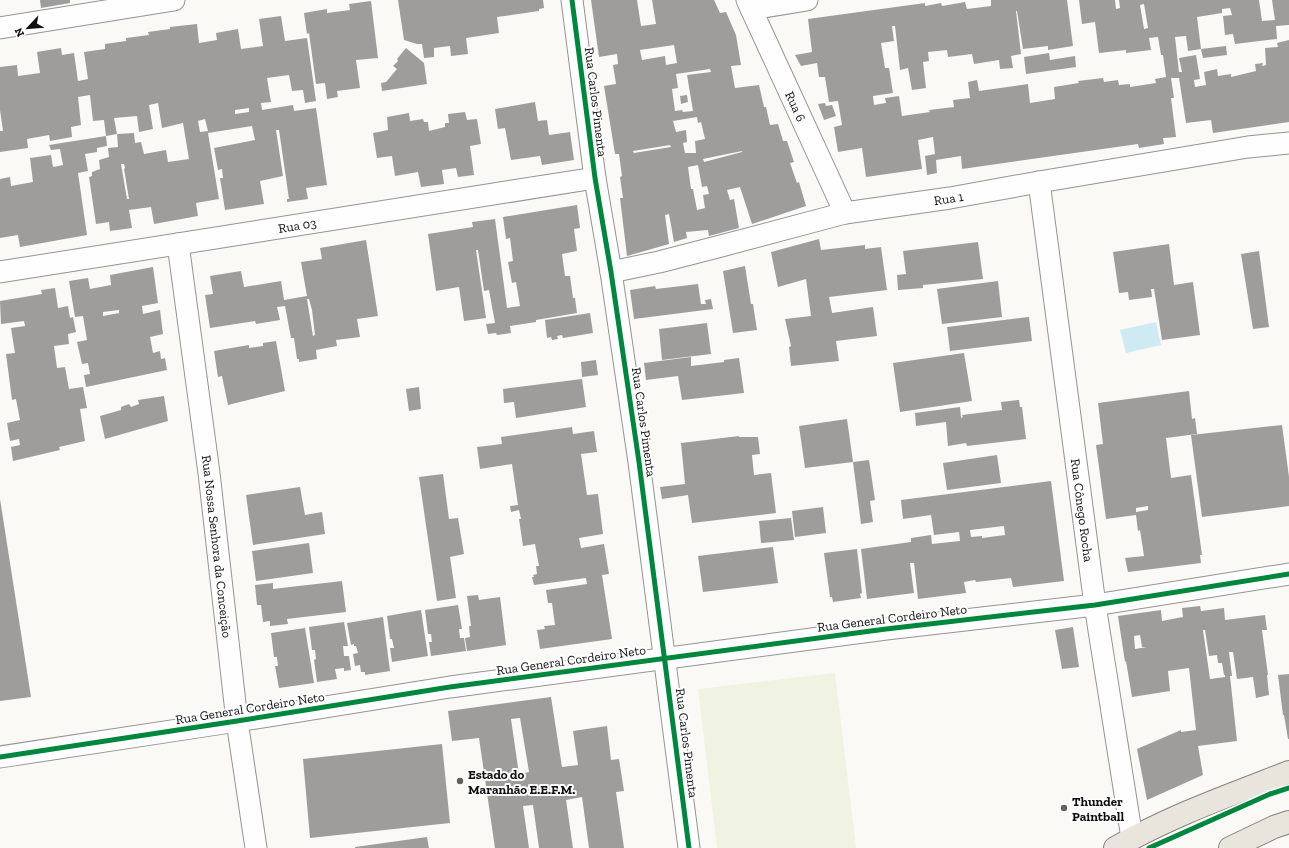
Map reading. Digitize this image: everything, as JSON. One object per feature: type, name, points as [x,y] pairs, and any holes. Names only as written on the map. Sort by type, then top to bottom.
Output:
[{"type":"main road","points":[[1123,843],[1206,804],[1289,772]]},
{"type":"main road","points":[[1230,848],[1274,827],[1289,822]]},
{"type":"street","points":[[0,28],[174,0]]},
{"type":"street","name":"Rua Carlos Pimenta","points":[[572,0],[595,178],[640,462],[689,848]]},
{"type":"street","points":[[749,4],[807,0]]},
{"type":"street","name":"Rua 6","points":[[749,4],[845,213]]},
{"type":"street","name":"Rua 1","points":[[611,272],[659,262],[845,213],[950,198],[1241,149],[1289,143]]},
{"type":"street","name":"Rua 03","points":[[0,272],[595,178]]},
{"type":"street","name":"Rua Cônego Rocha","points":[[1039,182],[1095,605],[1123,843]]},
{"type":"street","name":"Rua Nossa Senhora da Conceição","points":[[178,244],[209,472],[237,721],[256,848]]},
{"type":"street","name":"Rua General Cordeiro Neto","points":[[0,757],[450,687],[886,628],[1095,605],[1289,574]]},
{"type":"green space","points":[[835,673],[856,848],[717,848],[698,689]]},
{"type":"water","points":[[1156,322],[1161,345],[1126,353],[1120,330]]},
{"type":"building","points":[[40,0],[70,0],[70,3],[41,8]]},
{"type":"building","points":[[398,0],[543,0],[544,8],[539,9],[539,11],[497,17],[499,33],[466,38],[468,54],[451,56],[450,46],[434,48],[434,57],[424,58],[422,44],[404,40]]},
{"type":"building","points":[[591,0],[637,0],[641,26],[656,24],[652,0],[714,0],[720,13],[726,12],[736,35],[741,65],[731,66],[735,88],[759,85],[770,125],[778,124],[783,141],[787,141],[794,162],[790,163],[797,183],[799,182],[806,206],[752,224],[740,187],[727,190],[730,200],[734,199],[739,228],[709,236],[708,230],[686,232],[687,238],[674,242],[669,214],[665,215],[669,244],[627,256],[620,198],[623,198],[620,177],[622,176],[619,154],[615,154],[604,86],[616,84],[613,65],[618,64],[617,54],[599,57]],"holes":[[[674,45],[677,63],[666,65],[665,56],[642,60],[640,50]],[[710,69],[711,72],[687,75],[693,111],[675,111],[672,89],[678,88],[676,74]],[[697,117],[698,123],[701,122],[705,139],[695,141],[696,153],[685,153],[683,143],[687,142],[686,130],[676,132],[673,121]],[[670,145],[671,147],[634,153],[633,151]],[[742,151],[742,152],[704,162],[703,159]],[[698,165],[702,187],[707,186],[709,194],[703,195],[705,208],[697,210],[693,189],[691,189],[688,167]]]},
{"type":"building","points":[[991,0],[1067,0],[1073,46],[1048,50],[1048,46],[1023,49],[1016,11],[1021,54],[1011,56],[1013,68],[1000,69],[999,60],[974,64],[972,54],[948,57],[947,50],[928,52],[929,61],[923,62],[926,88],[912,90],[908,68],[900,70],[895,26],[892,26],[894,41],[881,43],[885,68],[889,68],[893,93],[873,96],[874,105],[886,103],[885,98],[899,96],[902,116],[930,112],[929,110],[954,107],[953,100],[970,98],[968,82],[977,80],[979,91],[1028,84],[1030,103],[1055,99],[1054,87],[1079,83],[1078,81],[1103,78],[1104,82],[1118,80],[1119,85],[1130,84],[1130,87],[1156,83],[1155,79],[1166,77],[1163,55],[1161,55],[1158,37],[1149,38],[1151,50],[1126,53],[1126,50],[1099,53],[1095,22],[1082,24],[1079,0],[1115,0],[1116,9],[1120,8],[1119,0],[1259,0],[1262,21],[1275,20],[1272,0],[1289,0],[1289,25],[1276,26],[1277,39],[1235,44],[1233,34],[1225,35],[1223,16],[1232,15],[1230,8],[1222,9],[1222,13],[1197,17],[1201,49],[1188,51],[1186,36],[1175,37],[1179,72],[1182,72],[1179,58],[1196,55],[1200,79],[1194,80],[1195,87],[1206,85],[1204,72],[1217,69],[1218,76],[1231,74],[1231,77],[1256,71],[1255,64],[1263,63],[1262,66],[1266,65],[1265,48],[1278,47],[1277,43],[1289,40],[1289,122],[1213,133],[1211,120],[1186,123],[1179,78],[1171,78],[1174,98],[1171,98],[1176,137],[1163,138],[1164,144],[1139,148],[1138,144],[962,169],[961,156],[936,160],[937,173],[927,175],[925,156],[935,154],[933,137],[918,140],[922,169],[866,177],[862,148],[838,152],[834,127],[842,125],[838,101],[829,102],[825,77],[819,77],[817,63],[801,66],[795,55],[812,52],[808,19],[925,3],[925,6],[941,3],[942,6],[965,2],[967,9],[991,6]],"holes":[[[1144,4],[1148,28],[1144,29],[1140,5]]]},
{"type":"building","points":[[371,1],[378,58],[356,60],[360,88],[337,91],[338,97],[327,99],[325,83],[316,84],[309,33],[307,34],[304,13],[327,9],[327,13],[350,10],[349,4]]},
{"type":"building","points":[[281,16],[285,41],[307,38],[316,101],[305,103],[303,90],[292,91],[289,75],[267,78],[271,102],[261,103],[262,110],[293,105],[294,111],[316,108],[327,185],[306,188],[308,199],[287,202],[287,199],[289,199],[279,130],[276,130],[283,176],[260,181],[264,204],[225,210],[220,178],[223,178],[222,169],[218,170],[214,148],[255,140],[252,126],[208,133],[219,199],[196,203],[198,216],[154,224],[151,207],[129,210],[132,228],[110,231],[109,222],[96,224],[89,177],[92,176],[92,172],[100,169],[99,160],[109,157],[108,148],[118,147],[117,134],[106,136],[104,120],[93,121],[90,95],[78,97],[81,125],[71,127],[72,137],[50,141],[49,135],[27,139],[28,148],[0,152],[0,131],[3,131],[0,110],[0,67],[17,65],[18,76],[40,73],[37,52],[61,48],[62,55],[74,53],[78,81],[88,79],[84,52],[105,49],[105,44],[126,41],[126,38],[149,35],[148,32],[170,29],[170,27],[197,24],[199,43],[217,40],[216,33],[238,29],[241,49],[263,46],[259,19]],"holes":[[[158,103],[162,128],[183,123],[189,159],[168,162],[166,150],[144,154],[141,142],[135,143],[134,133],[117,134],[114,118],[137,116],[139,132],[153,129],[149,105]],[[249,108],[249,112],[235,114],[235,110]],[[205,119],[208,131],[200,132],[198,121]],[[121,164],[124,164],[125,168],[129,199],[127,199]]]},
{"type":"building","points":[[1226,46],[1227,55],[1203,58],[1201,49]]},
{"type":"building","points":[[406,48],[424,63],[427,84],[382,91],[381,83],[386,82],[397,69],[393,66]]},
{"type":"building","points":[[1049,53],[1050,60],[1075,56],[1076,67],[1026,74],[1024,57]]},
{"type":"building","points":[[687,95],[688,102],[681,104],[680,96]]},
{"type":"building","points":[[535,102],[538,121],[547,120],[549,135],[570,132],[574,160],[542,165],[540,156],[511,160],[505,128],[498,129],[495,109]]},
{"type":"building","points":[[825,103],[826,106],[832,105],[836,116],[824,120],[818,104]]},
{"type":"building","points":[[465,112],[467,120],[477,119],[481,144],[470,146],[474,175],[458,177],[456,168],[442,170],[444,184],[421,187],[418,172],[395,176],[392,156],[377,158],[373,133],[388,130],[387,117],[409,113],[410,121],[423,119],[424,122],[428,122],[429,131],[445,127],[445,123],[449,123],[448,114]]},
{"type":"building","points":[[106,136],[107,146],[97,148],[97,152],[85,154],[88,171],[78,173],[87,235],[20,247],[18,235],[0,238],[0,179],[10,177],[11,186],[33,182],[30,158],[51,155],[53,167],[63,165],[60,149],[51,150],[49,145]]},
{"type":"building","points":[[577,205],[580,228],[574,229],[577,251],[562,254],[565,276],[570,276],[577,313],[510,326],[511,333],[497,335],[496,333],[488,334],[486,324],[495,323],[489,290],[484,291],[478,250],[476,250],[486,318],[464,321],[459,287],[436,291],[428,234],[473,227],[472,222],[495,219],[507,308],[520,306],[516,282],[512,283],[508,262],[513,261],[510,238],[506,239],[503,217]]},
{"type":"building","points":[[819,239],[821,250],[865,245],[865,249],[881,247],[887,290],[829,297],[832,313],[873,307],[877,336],[836,341],[839,361],[791,366],[789,347],[791,346],[785,319],[811,316],[806,279],[778,287],[771,252]]},
{"type":"building","points":[[366,240],[378,316],[357,319],[360,337],[336,340],[337,346],[316,350],[317,359],[299,362],[299,359],[297,359],[294,338],[291,338],[285,306],[277,307],[280,320],[256,324],[255,321],[210,328],[205,295],[213,294],[210,276],[241,271],[244,287],[281,281],[284,300],[307,296],[301,262],[322,259],[320,248]],"holes":[[[307,299],[309,299],[315,335],[313,336]]]},
{"type":"building","points":[[978,242],[983,279],[923,285],[923,288],[898,290],[897,275],[906,274],[903,251]]},
{"type":"building","points":[[1169,244],[1174,285],[1193,282],[1200,335],[1162,340],[1154,289],[1151,289],[1152,297],[1129,300],[1128,292],[1119,293],[1113,252]]},
{"type":"building","points":[[1259,251],[1269,327],[1253,329],[1241,254]]},
{"type":"building","points":[[745,266],[757,330],[733,333],[723,271]]},
{"type":"building","points":[[153,267],[158,303],[142,306],[143,314],[160,310],[163,334],[150,337],[153,353],[160,351],[161,359],[165,358],[167,370],[86,387],[84,375],[90,374],[88,363],[82,364],[77,342],[87,340],[83,316],[75,317],[69,281],[88,278],[90,289],[111,285],[110,275]],"holes":[[[119,310],[119,313],[103,316],[103,312]]]},
{"type":"building","points":[[998,281],[1002,317],[942,324],[937,289]]},
{"type":"building","points":[[698,284],[701,304],[706,304],[705,300],[711,299],[713,309],[634,319],[630,290],[655,286],[656,289]]},
{"type":"building","points":[[55,288],[58,308],[68,306],[70,318],[73,317],[76,332],[68,334],[69,344],[54,346],[57,368],[65,367],[69,389],[83,387],[87,408],[80,409],[85,441],[59,447],[60,450],[13,461],[11,447],[20,445],[19,439],[10,441],[7,423],[20,420],[16,399],[12,400],[6,354],[15,353],[11,328],[25,326],[24,321],[1,324],[0,301],[42,294],[41,290]]},
{"type":"building","points":[[590,313],[593,333],[563,338],[562,335],[557,336],[558,339],[552,340],[551,337],[547,338],[545,320]]},
{"type":"building","points":[[1029,317],[1032,341],[950,351],[947,327]]},
{"type":"building","points":[[707,323],[711,354],[662,360],[659,329]]},
{"type":"building","points":[[276,341],[285,391],[228,405],[222,376],[218,377],[214,351],[249,345],[249,348],[263,346],[263,343]]},
{"type":"building","points":[[964,353],[972,401],[900,412],[893,363]]},
{"type":"building","points":[[691,357],[691,366],[724,362],[724,360],[739,358],[744,393],[682,400],[678,376],[646,380],[644,363]]},
{"type":"building","points":[[596,360],[598,375],[582,377],[581,362]]},
{"type":"building","points":[[582,379],[586,407],[516,418],[514,402],[504,403],[503,389]]},
{"type":"building","points":[[419,387],[421,409],[409,411],[406,389]]},
{"type":"building","points":[[1189,391],[1192,419],[1195,418],[1197,434],[1166,438],[1171,478],[1191,475],[1202,555],[1200,555],[1201,563],[1128,572],[1125,558],[1144,556],[1140,530],[1138,531],[1136,515],[1106,519],[1096,445],[1103,444],[1098,403]],"holes":[[[1148,506],[1148,510],[1136,512],[1136,508]]]},
{"type":"building","points":[[164,396],[168,421],[105,439],[100,416],[121,410],[121,407],[129,404],[131,407],[139,404],[138,400]]},
{"type":"building","points":[[1019,400],[1020,407],[1022,407],[1026,439],[967,446],[966,443],[948,446],[946,422],[916,426],[915,413],[960,407],[961,418],[963,417],[962,415],[1002,410],[1001,402]]},
{"type":"building","points":[[847,419],[853,462],[805,468],[799,426]]},
{"type":"building","points":[[1282,425],[1289,477],[1289,506],[1202,517],[1191,435]]},
{"type":"building","points":[[572,427],[573,434],[594,431],[597,452],[581,454],[587,495],[598,494],[603,534],[579,538],[581,548],[604,544],[609,574],[602,575],[612,639],[540,649],[537,630],[545,629],[544,626],[555,625],[552,603],[548,603],[546,590],[587,584],[586,578],[534,585],[532,577],[534,577],[533,575],[537,574],[536,566],[539,566],[535,544],[523,546],[519,510],[511,512],[510,506],[518,505],[512,464],[480,469],[477,447],[502,444],[501,437]]},
{"type":"building","points":[[739,436],[758,437],[760,454],[752,455],[754,475],[771,473],[776,513],[692,523],[688,495],[662,499],[660,487],[685,484],[681,443]]},
{"type":"building","points":[[997,455],[1001,483],[947,490],[943,463]]},
{"type":"building","points":[[869,460],[875,500],[870,501],[873,522],[861,524],[853,462]]},
{"type":"building","points":[[443,474],[449,519],[458,518],[464,554],[450,557],[456,598],[437,601],[419,477]]},
{"type":"building","points":[[1051,481],[1064,581],[1013,587],[1011,578],[976,582],[975,580],[964,582],[966,593],[918,599],[914,563],[910,563],[914,593],[867,599],[861,549],[911,542],[911,538],[931,535],[932,544],[960,541],[959,532],[934,535],[931,515],[903,519],[901,500]],"holes":[[[1004,526],[1005,535],[982,538],[982,536],[971,537],[970,530]]]},
{"type":"building","points":[[300,487],[305,515],[322,512],[325,534],[253,545],[246,495]]},
{"type":"building","points":[[0,499],[31,697],[0,701]]},
{"type":"building","points":[[823,507],[826,533],[795,537],[792,511]]},
{"type":"building","points":[[791,518],[794,540],[761,543],[759,521]]},
{"type":"building","points":[[309,543],[313,573],[256,581],[252,551]]},
{"type":"building","points":[[773,547],[778,583],[703,592],[698,556]]},
{"type":"building","points":[[857,549],[862,593],[860,594],[861,598],[833,602],[832,597],[830,597],[824,553]]},
{"type":"building","points":[[342,581],[346,612],[287,619],[288,624],[270,626],[270,621],[263,622],[261,605],[257,605],[255,585],[273,583],[273,589]]},
{"type":"building","points":[[478,595],[479,600],[500,597],[506,645],[467,651],[465,638],[470,637],[469,626],[471,626],[467,596]]},
{"type":"building","points":[[458,605],[462,629],[459,629],[460,638],[464,638],[466,651],[431,656],[429,642],[432,642],[431,634],[428,634],[425,610]]},
{"type":"building","points":[[1200,606],[1201,611],[1224,608],[1225,620],[1265,615],[1267,630],[1262,630],[1269,695],[1256,698],[1253,677],[1237,679],[1233,652],[1229,652],[1237,741],[1198,746],[1203,775],[1147,800],[1137,749],[1181,730],[1181,732],[1196,730],[1189,668],[1168,671],[1170,691],[1132,697],[1118,616],[1161,610],[1162,621],[1183,617],[1182,608]],"holes":[[[1203,630],[1205,630],[1209,656],[1217,655],[1218,663],[1222,663],[1225,677],[1210,679]],[[1140,635],[1142,647],[1147,647],[1135,649],[1134,636]]]},
{"type":"building","points":[[421,610],[428,656],[392,662],[390,648],[394,648],[392,639],[390,639],[387,616]]},
{"type":"building","points":[[383,617],[390,671],[365,675],[365,672],[361,672],[360,665],[355,666],[353,654],[358,653],[356,646],[354,646],[354,644],[351,645],[347,623]]},
{"type":"building","points":[[344,622],[348,646],[343,646],[344,656],[349,656],[351,670],[344,671],[344,668],[335,669],[337,679],[317,682],[314,660],[316,659],[315,650],[312,650],[309,627]]},
{"type":"building","points":[[1073,627],[1079,667],[1062,669],[1055,630]]},
{"type":"building","points":[[305,628],[314,683],[279,688],[275,666],[278,666],[277,657],[274,657],[271,633]]},
{"type":"building","points":[[1289,674],[1288,739],[1283,715],[1278,675]]},
{"type":"building","points":[[551,697],[562,767],[578,765],[573,731],[607,726],[611,760],[619,759],[624,791],[616,792],[624,848],[589,848],[582,797],[566,800],[573,848],[539,848],[533,805],[523,806],[529,848],[495,848],[479,738],[452,741],[448,711]],"holes":[[[520,718],[529,772],[519,774],[511,719]]]},
{"type":"building","points":[[442,744],[450,823],[310,838],[303,759]]},
{"type":"building","points":[[427,837],[429,848],[355,848],[355,847]]},
{"type":"cycle path","points":[[572,0],[595,178],[611,272],[639,462],[689,848]]},
{"type":"cycle path","points":[[0,757],[450,687],[886,629],[1095,605],[1289,574]]},
{"type":"cycle path","points":[[1149,848],[1270,794],[1289,788]]},
{"type":"place","name":"Estado do Maranhão E.E.F.M.","points":[[460,781]]},
{"type":"place","name":"Thunder Paintball","points":[[1064,808]]}]
